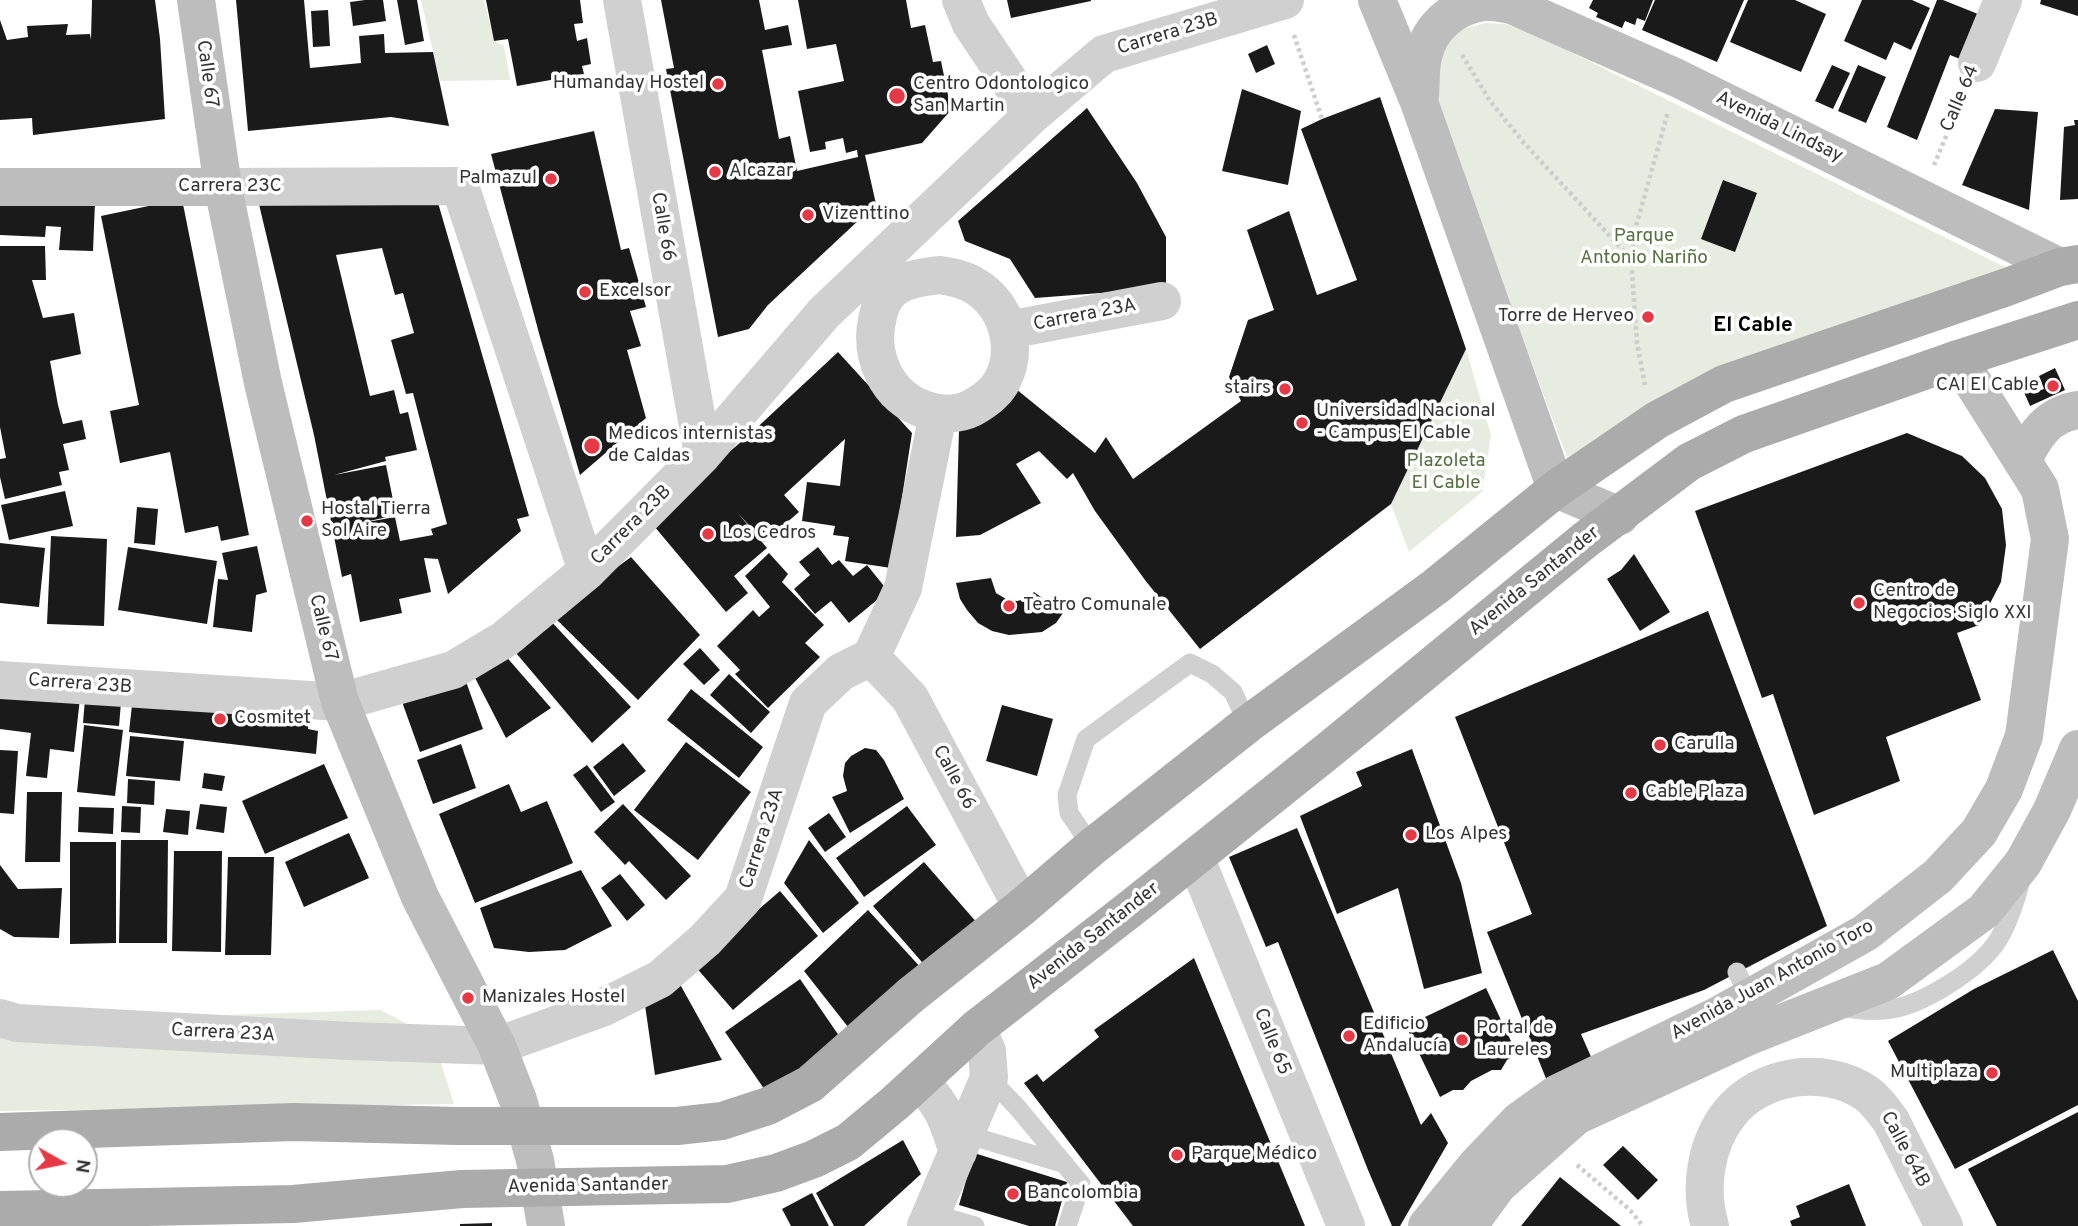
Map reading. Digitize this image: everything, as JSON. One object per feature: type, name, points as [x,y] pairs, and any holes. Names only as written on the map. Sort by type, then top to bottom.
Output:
[{"type":"main road","name":"Calle 67","points":[[196,0],[223,187],[263,383],[340,702],[420,897],[497,1046],[535,1160],[546,1226]]},
{"type":"main road","points":[[1377,0],[1419,102],[1556,489],[1620,516]]},
{"type":"main road","points":[[1419,102],[1422,58],[1428,39],[1441,21],[1461,7],[1487,1],[1503,3]]},
{"type":"main road","name":"Avenida Lindsay","points":[[1503,3],[1677,78],[1920,198],[2069,265]]},
{"type":"main road","name":"Carrera 23C","points":[[0,187],[223,187]]},
{"type":"main road","points":[[0,1132],[293,1122],[457,1126],[677,1126],[722,1121],[768,1106],[810,1084],[911,995],[1248,724],[1435,587],[1556,489],[1657,420],[1724,384],[2069,265]]},
{"type":"main road","name":"Avenida Santander","points":[[0,1210],[290,1215],[462,1189],[727,1184],[776,1174],[814,1159],[848,1142],[977,1028],[1195,857],[1574,549],[1689,462],[1744,434],[2078,320]]},
{"type":"main road","name":"Avenida Juan Antonio Toro","points":[[1427,1226],[1476,1166],[1519,1121],[1558,1093],[1717,1016],[1743,985],[1865,933],[1938,876],[1979,832],[2004,789],[2024,736],[2050,539],[2040,489],[1958,359]]},
{"type":"main road","points":[[2023,460],[2033,437],[2051,420],[2078,410]]},
{"type":"main road","name":"Avenida Juan Antonio Toro","points":[[1468,1226],[1498,1185],[1576,1116],[1749,1036],[1888,981],[1984,911],[2028,853],[2052,810],[2078,749]]},
{"type":"street","name":"Calle 66","points":[[622,0],[703,454]]},
{"type":"street","points":[[961,0],[971,24],[1032,115]]},
{"type":"street","name":"Calle 64","points":[[1977,62],[2003,0]]},
{"type":"street","name":"Carrera 23B","points":[[0,680],[340,702],[453,670],[505,639],[587,571],[703,454],[824,313],[1032,115],[1104,54],[1283,1]]},
{"type":"street","name":"Carrera 23C","points":[[223,187],[460,186],[587,571]]},
{"type":"street","points":[[903,240],[921,278]]},
{"type":"street","points":[[940,275],[958,278],[975,286],[990,298],[1009,330],[1011,356],[1003,381],[986,400],[963,412],[938,414],[919,408],[902,398],[889,384],[880,368],[874,329],[884,298],[894,288],[921,278],[940,275]]},
{"type":"street","points":[[841,298],[879,310]]},
{"type":"street","name":"Carrera 23A","points":[[1009,330],[1163,301]]},
{"type":"street","points":[[871,657],[903,588],[938,414]]},
{"type":"street","name":"Calle 66","points":[[871,657],[910,698],[1021,908]]},
{"type":"street","name":"Carrera 23A","points":[[0,1018],[17,1023],[497,1046],[602,1008],[660,979],[705,940],[743,899],[808,703],[841,672],[871,657]]},
{"type":"street","name":"Calle 65","points":[[1195,857],[1346,1226]]},
{"type":"street","points":[[930,1220],[989,1079],[987,1051],[977,1028]]},
{"type":"street","name":"Calle 64B","points":[[1710,1226],[1704,1175],[1715,1139],[1730,1113],[1751,1096],[1770,1083],[1794,1077],[1818,1077],[1841,1082],[1872,1098],[1891,1121],[1944,1226]]},
{"type":"street","points":[[918,1082],[933,1094],[962,1143]]},
{"type":"lane","points":[[1092,847],[1069,813],[1067,795],[1086,739],[1191,663],[1212,674],[1233,692],[1248,724]]},
{"type":"lane","points":[[989,1079],[1017,1107],[1081,1184],[1067,1226]]},
{"type":"lane","points":[[962,1143],[1066,1164]]},
{"type":"lane","points":[[930,1220],[975,1226]]},
{"type":"path","points":[[1283,1],[1322,119]]},
{"type":"path","points":[[1441,21],[1490,101],[1631,259]]},
{"type":"path","name":"Calle 64","points":[[1920,198],[1977,62]]},
{"type":"path","points":[[1657,420],[1648,398],[1637,343],[1631,259],[1635,230],[1677,78]]},
{"type":"path","points":[[1549,1140],[1629,1209],[1643,1226]]},
{"type":"green space","points":[[421,0],[484,0],[494,41],[504,46],[510,80],[440,81]]},
{"type":"green space","name":"Parque Antonio Nariño","points":[[1486,23],[1505,24],[1528,31],[2009,269],[1569,463],[1433,98],[1438,48],[1463,29]]},
{"type":"green space","name":"Plazoleta El Cable","points":[[1466,349],[1491,435],[1482,492],[1409,552],[1391,504]]},
{"type":"green space","points":[[381,1010],[433,1038],[454,1104],[0,1111],[0,1022]]},
{"type":"building","points":[[92,0],[155,0],[165,119],[33,135],[32,118],[0,120],[0,20],[7,40],[28,37],[27,26],[68,24],[66,35],[90,34],[91,40]]},
{"type":"building","points":[[236,0],[304,0],[310,68],[361,63],[359,36],[384,34],[385,53],[433,52],[449,126],[391,117],[248,131]]},
{"type":"building","points":[[383,0],[386,21],[353,26],[350,2]]},
{"type":"building","points":[[397,0],[417,0],[424,41],[405,45]]},
{"type":"building","points":[[486,0],[580,0],[583,23],[574,24],[577,41],[587,38],[591,64],[582,66],[584,74],[517,86],[508,39],[494,41]]},
{"type":"building","points":[[661,0],[759,0],[765,30],[788,25],[792,45],[762,50],[779,139],[790,136],[797,171],[858,157],[857,150],[846,153],[843,138],[825,142],[826,149],[810,152],[798,91],[844,81],[836,44],[807,49],[798,0],[906,0],[911,28],[925,25],[933,62],[941,61],[951,110],[922,143],[865,155],[876,204],[768,305],[749,329],[718,337],[666,69],[674,68]]},
{"type":"building","points":[[1007,0],[1091,0],[1091,1],[1011,18]]},
{"type":"building","points":[[1593,0],[1653,0],[1645,21],[1637,18],[1635,25],[1625,21],[1622,28],[1596,17],[1598,13],[1589,8]]},
{"type":"building","points":[[1655,0],[1744,0],[1717,62],[1642,30]]},
{"type":"building","points":[[1748,0],[1795,0],[1826,14],[1801,72],[1730,42]]},
{"type":"building","points":[[1862,0],[1912,0],[1930,8],[1911,50],[1894,42],[1886,60],[1844,41]]},
{"type":"building","points":[[1937,0],[1978,14],[1960,59],[1950,55],[1917,140],[1887,127]]},
{"type":"building","points":[[2041,0],[2078,0],[2078,16],[2040,4]]},
{"type":"building","points":[[328,10],[330,46],[313,47],[311,11]]},
{"type":"building","points":[[1267,45],[1275,64],[1256,73],[1248,54]]},
{"type":"building","points":[[1832,65],[1850,73],[1833,109],[1815,101]]},
{"type":"building","points":[[1858,65],[1886,77],[1866,123],[1838,111]]},
{"type":"building","points":[[1242,89],[1301,111],[1288,185],[1222,171]]},
{"type":"building","points":[[1380,97],[1466,349],[1391,504],[1200,649],[1095,511],[1073,473],[1067,479],[1039,451],[1016,464],[1041,503],[980,535],[956,537],[959,430],[1016,389],[1095,453],[1106,437],[1133,479],[1241,401],[1229,377],[1248,320],[1274,310],[1247,230],[1289,211],[1317,295],[1357,280],[1301,129]]},
{"type":"building","points":[[1087,108],[1137,183],[1166,237],[1166,288],[1035,298],[1010,259],[965,241],[958,221]]},
{"type":"building","points":[[1995,109],[2038,112],[2029,210],[1962,185]]},
{"type":"building","points":[[2074,120],[2078,120],[2078,199],[2060,200],[2064,127],[2075,125]]},
{"type":"building","points":[[594,131],[621,250],[629,248],[646,307],[630,311],[641,346],[627,350],[646,418],[580,475],[491,154]]},
{"type":"building","points":[[1723,180],[1757,193],[1735,252],[1701,239]]},
{"type":"building","points":[[434,189],[529,516],[517,519],[521,531],[448,594],[438,559],[424,558],[431,592],[399,599],[402,613],[360,622],[351,574],[342,577],[314,435],[257,196]],"holes":[[[382,248],[395,295],[403,293],[414,333],[391,340],[406,394],[413,393],[447,524],[431,529],[433,535],[400,541],[395,517],[356,524],[396,515],[386,465],[334,475],[386,461],[385,457],[417,450],[408,412],[400,414],[394,390],[370,396],[336,255]]]},
{"type":"building","points":[[0,198],[95,202],[93,251],[59,250],[61,227],[46,226],[45,237],[0,235]]},
{"type":"building","points":[[182,199],[249,535],[221,541],[218,526],[185,533],[170,452],[120,463],[110,411],[139,405],[101,216]]},
{"type":"building","points":[[0,246],[45,246],[46,280],[32,280],[43,318],[74,313],[81,354],[50,361],[58,405],[63,424],[82,420],[86,439],[63,444],[69,470],[59,472],[62,485],[5,499],[0,477],[0,459],[6,458],[0,427]]},
{"type":"building","points":[[838,352],[912,433],[891,568],[845,561],[849,537],[833,535],[835,526],[802,521],[807,482],[840,486],[845,439],[784,495],[799,512],[764,542],[737,512],[767,548],[734,576],[748,593],[726,612],[649,520],[748,436]]},
{"type":"building","name":"CAI El Cable","points":[[2055,368],[2065,390],[2030,406],[2020,383],[2032,377],[2038,391],[2044,389],[2039,376]]},
{"type":"building","name":"Centro de Negocios Siglo XXI","points":[[1907,433],[1962,456],[1985,478],[2002,509],[2006,545],[2001,582],[1979,625],[1957,633],[1981,700],[1886,737],[1900,781],[1814,815],[1773,694],[1762,698],[1695,511]]},
{"type":"building","points":[[65,491],[73,526],[9,540],[1,505]]},
{"type":"building","points":[[137,507],[158,509],[155,545],[134,543]]},
{"type":"building","points":[[51,536],[107,539],[104,626],[47,624]]},
{"type":"building","points":[[0,543],[45,548],[39,607],[0,603]]},
{"type":"building","points":[[257,546],[267,592],[256,595],[252,632],[213,627],[218,579],[228,580],[222,553]]},
{"type":"building","points":[[128,547],[217,561],[207,624],[118,610]]},
{"type":"building","points":[[818,547],[832,565],[839,560],[853,576],[867,565],[888,591],[849,623],[831,601],[815,614],[794,589],[810,575],[799,562]]},
{"type":"building","points":[[769,553],[788,574],[782,582],[824,625],[805,643],[820,657],[768,708],[735,674],[740,670],[717,646],[753,610],[759,617],[770,607],[745,576]]},
{"type":"building","points":[[1634,554],[1670,612],[1640,631],[1607,579],[1621,570]]},
{"type":"building","points":[[631,557],[700,635],[638,700],[552,615]]},
{"type":"building","name":"Teatro Comunale","points":[[991,578],[996,593],[1006,599],[1017,601],[1029,598],[1034,592],[1063,613],[1056,623],[1042,632],[1009,635],[992,631],[978,623],[967,610],[960,599],[956,583]]},
{"type":"building","name":"Cable Plaza","points":[[1708,611],[1827,926],[1704,990],[1581,1034],[1592,1059],[1547,1081],[1487,932],[1532,914],[1455,717]]},
{"type":"building","points":[[548,618],[631,707],[592,743],[511,647]]},
{"type":"building","points":[[700,648],[720,670],[704,685],[683,664]]},
{"type":"building","points":[[503,653],[551,708],[506,738],[472,672]]},
{"type":"building","points":[[729,674],[770,712],[751,733],[710,695]]},
{"type":"building","points":[[464,676],[483,729],[420,752],[401,699]]},
{"type":"building","points":[[86,687],[122,691],[119,726],[83,723]]},
{"type":"building","points":[[0,689],[80,698],[74,752],[50,749],[47,778],[26,776],[31,733],[0,729]]},
{"type":"building","points":[[691,689],[763,747],[739,778],[667,720]]},
{"type":"building","name":"Cosmitet","points":[[132,705],[310,709],[308,729],[318,731],[316,754],[129,732]]},
{"type":"building","points":[[1002,705],[1053,719],[1037,776],[986,761]]},
{"type":"building","points":[[84,725],[123,730],[115,796],[77,792]]},
{"type":"building","points":[[130,736],[184,741],[180,781],[126,776]]},
{"type":"building","points":[[686,742],[751,792],[698,860],[634,810]]},
{"type":"building","points":[[623,743],[646,771],[614,796],[593,767]]},
{"type":"building","points":[[461,744],[476,788],[433,804],[417,760]]},
{"type":"building","points":[[865,748],[876,750],[884,760],[904,799],[850,833],[832,797],[847,791],[843,776],[845,763]]},
{"type":"building","name":"Los Alpes","points":[[1412,749],[1461,883],[1482,973],[1424,989],[1398,888],[1337,914],[1300,816],[1362,786],[1356,772]]},
{"type":"building","points":[[0,750],[18,751],[14,814],[0,813]]},
{"type":"building","points":[[324,764],[348,818],[265,854],[242,801]]},
{"type":"building","points":[[587,765],[615,802],[601,812],[573,775]]},
{"type":"building","points":[[204,773],[225,776],[222,791],[202,788]]},
{"type":"building","points":[[128,779],[155,781],[154,805],[127,803]]},
{"type":"building","points":[[509,784],[521,812],[547,801],[573,863],[475,903],[439,814]]},
{"type":"building","points":[[27,792],[62,792],[60,862],[25,862]]},
{"type":"building","points":[[200,804],[227,807],[224,833],[196,829]]},
{"type":"building","points":[[623,804],[691,876],[666,900],[629,861],[625,865],[594,832]]},
{"type":"building","points":[[122,806],[141,807],[140,833],[121,832]]},
{"type":"building","points":[[907,806],[936,845],[864,897],[836,858]]},
{"type":"building","points":[[79,807],[114,808],[113,834],[78,832]]},
{"type":"building","points":[[166,809],[190,811],[188,835],[163,832]]},
{"type":"building","points":[[829,813],[846,837],[825,852],[808,828]]},
{"type":"building","name":"Edificio Andalucía","points":[[1297,828],[1421,1125],[1431,1113],[1448,1143],[1400,1226],[1392,1226],[1278,942],[1266,947],[1229,857]]},
{"type":"building","points":[[349,833],[369,878],[304,907],[285,862]]},
{"type":"building","points":[[121,840],[168,840],[167,943],[119,943]]},
{"type":"building","points":[[809,840],[859,903],[823,933],[784,883]]},
{"type":"building","points":[[70,842],[116,842],[116,943],[70,944]]},
{"type":"building","points":[[174,851],[222,851],[221,952],[172,951]]},
{"type":"building","points":[[228,857],[274,857],[271,955],[225,955]]},
{"type":"building","points":[[924,862],[978,924],[928,969],[873,906]]},
{"type":"building","points":[[0,865],[18,889],[62,888],[59,938],[14,937],[0,929]]},
{"type":"building","points":[[581,870],[612,926],[565,950],[529,952],[494,948],[480,908]]},
{"type":"building","points":[[620,874],[645,905],[627,921],[601,888]]},
{"type":"building","points":[[780,891],[818,936],[733,1010],[694,965]]},
{"type":"building","points":[[868,910],[923,970],[852,1032],[804,971]]},
{"type":"building","name":"Multiplaza","points":[[2053,950],[2078,1001],[2078,1105],[1955,1169],[1888,1041],[1974,989]]},
{"type":"building","name":"Parque Médico","points":[[1194,958],[1305,1226],[1133,1226],[1024,1083],[1037,1074],[1043,1082],[1099,1037],[1094,1030]]},
{"type":"building","points":[[676,977],[722,1060],[655,1075],[643,991]]},
{"type":"building","points":[[800,979],[844,1043],[769,1096],[725,1032]]},
{"type":"building","name":"Portal de Laureles","points":[[1486,988],[1517,1054],[1507,1060],[1501,1070],[1492,1070],[1471,1081],[1463,1090],[1453,1090],[1440,1097],[1406,1026]]},
{"type":"building","points":[[2078,1112],[2078,1226],[1997,1226],[1968,1169]]},
{"type":"building","points":[[903,1140],[921,1174],[864,1226],[834,1226],[816,1193]]},
{"type":"building","points":[[1623,1146],[1658,1180],[1638,1200],[1603,1165]]},
{"type":"building","name":"Bancolombia","points":[[974,1153],[1067,1182],[1055,1226],[1029,1226],[959,1205]]},
{"type":"building","points":[[1560,1177],[1621,1226],[1521,1226]]},
{"type":"building","points":[[1849,1184],[1866,1226],[1792,1226],[1790,1221],[1800,1217],[1796,1206]]},
{"type":"building","points":[[812,1193],[829,1226],[791,1226],[782,1209]]},
{"type":"building","points":[[492,1223],[492,1226],[460,1226],[460,1224]]},
{"type":"place","name":"Humanday Hostel","points":[[718,84]]},
{"type":"place","name":"Centro Odontologico San Martin","points":[[897,96]]},
{"type":"place","name":"Alcazar","points":[[715,172]]},
{"type":"place","name":"Palmazul","points":[[551,179]]},
{"type":"place","name":"Vizenttino","points":[[808,215]]},
{"type":"place","name":"Excelsor","points":[[585,292]]},
{"type":"place","name":"Torre de Herveo","points":[[1648,317]]},
{"type":"place","name":"CAI El Cable","points":[[2053,386]]},
{"type":"place","name":"stairs","points":[[1285,389]]},
{"type":"place","name":"Universidad Nacional - Campus El Cable","points":[[1302,423]]},
{"type":"place","name":"Medicos internistas de Caldas","points":[[592,446]]},
{"type":"place","name":"Hostal Tierra Sol Aire","points":[[307,521]]},
{"type":"place","name":"Los Cedros","points":[[708,534]]},
{"type":"place","name":"Centro de Negocios Siglo XXI","points":[[1859,603]]},
{"type":"place","name":"Teatro Comunale","points":[[1009,606]]},
{"type":"place","name":"Cosmitet","points":[[220,719]]},
{"type":"place","name":"Carulla","points":[[1660,745]]},
{"type":"place","name":"Cable Plaza","points":[[1631,793]]},
{"type":"place","name":"Los Alpes","points":[[1411,835]]},
{"type":"place","name":"Manizales Hostel","points":[[468,998]]},
{"type":"place","name":"Edificio Andalucía","points":[[1349,1036]]},
{"type":"place","name":"Portal de Laureles","points":[[1462,1040]]},
{"type":"place","name":"Multiplaza","points":[[1992,1073]]},
{"type":"place","name":"Parque Médico","points":[[1177,1155]]},
{"type":"place","name":"Bancolombia","points":[[1013,1194]]},
{"type":"district","name":"El Cable","points":[[1753,327]]}]
